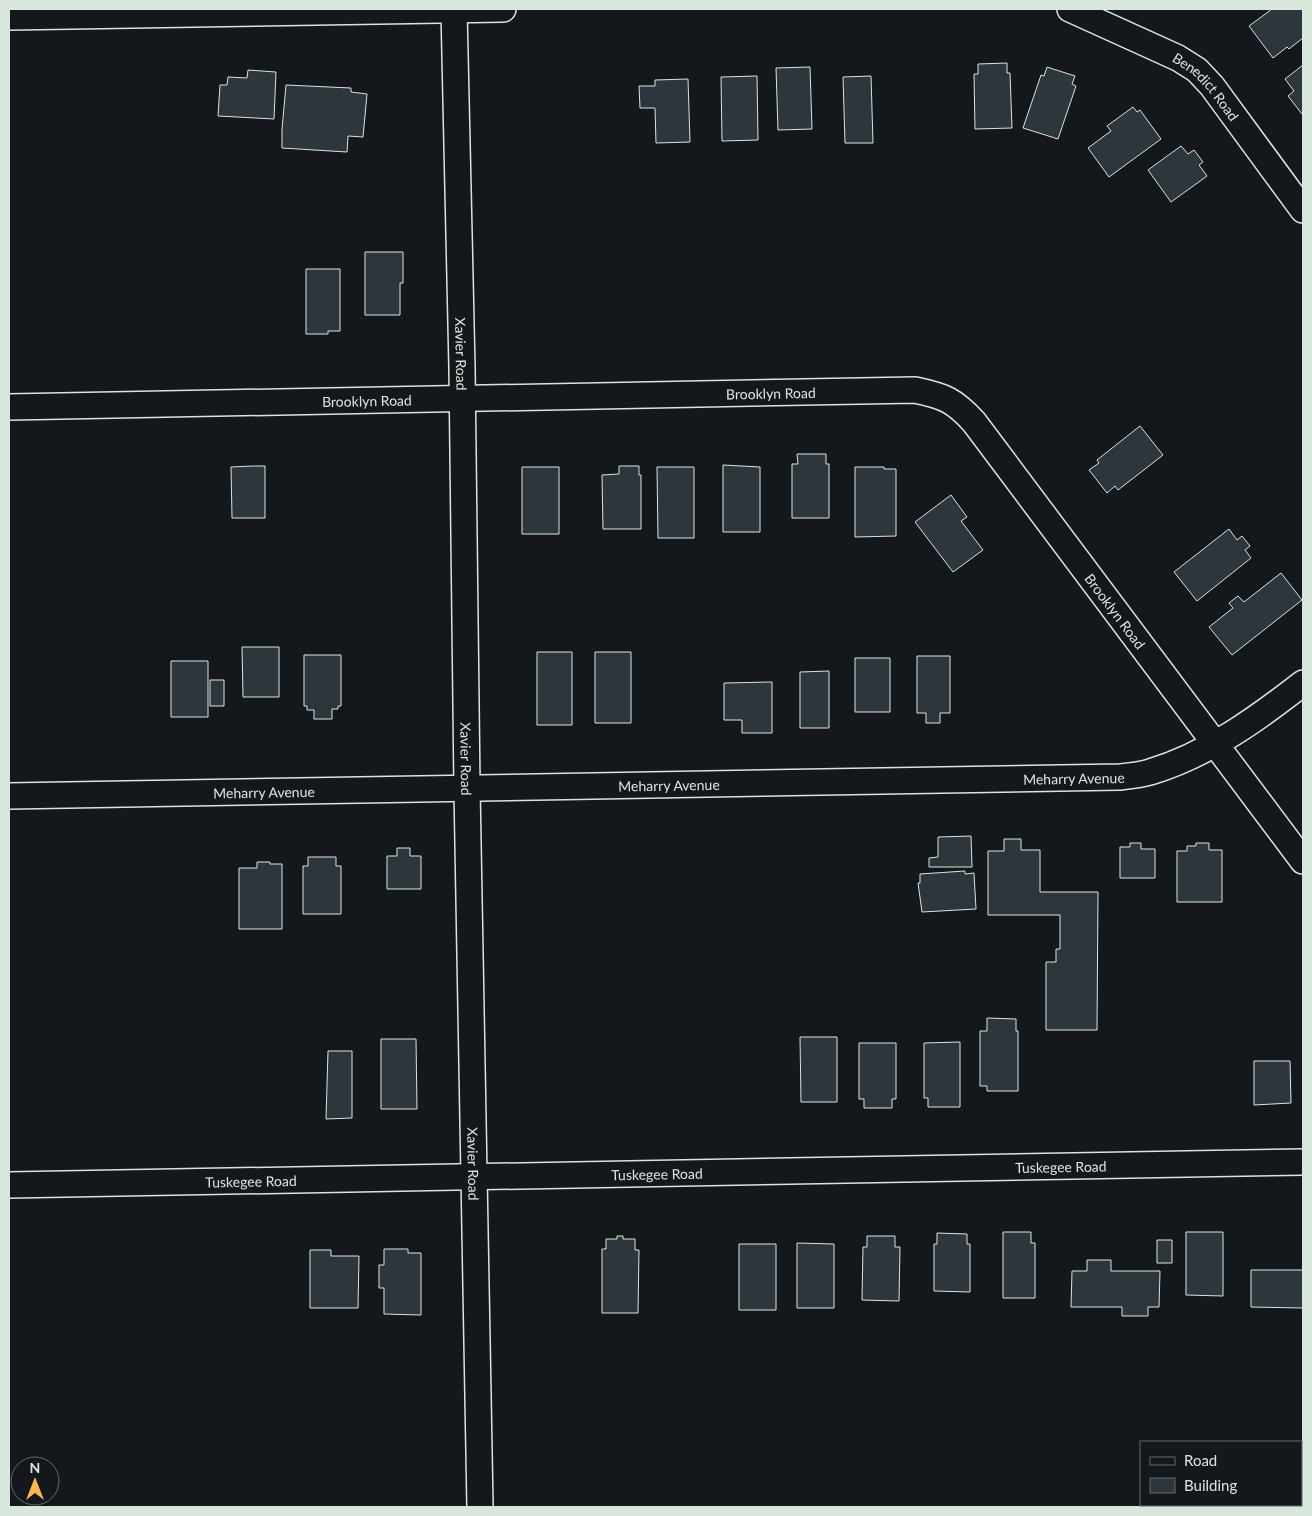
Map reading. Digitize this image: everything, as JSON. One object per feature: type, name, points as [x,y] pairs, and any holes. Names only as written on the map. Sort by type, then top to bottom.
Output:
[{"type":"street","points":[[9,17],[503,9]]},
{"type":"street","name":"Benedict Road","points":[[1070,9],[1178,58],[1197,70],[1212,86],[1303,210]]},
{"type":"street","name":"Xavier Road","points":[[454,10],[463,399],[467,788],[480,1507]]},
{"type":"street","name":"Brooklyn Road","points":[[9,407],[916,390],[939,395],[960,407],[974,422],[1303,862]]},
{"type":"street","name":"Meharry Avenue","points":[[9,796],[1120,777],[1148,773],[1176,763],[1215,744],[1275,705],[1303,683]]},
{"type":"street","name":"Tuskegee Road","points":[[9,1185],[1303,1162]]},
{"type":"building","points":[[1272,9],[1303,9],[1303,38],[1273,58],[1249,26]]},
{"type":"building","points":[[1007,63],[1007,73],[1010,73],[1012,128],[975,129],[974,74],[978,74],[978,64]]},
{"type":"building","points":[[1303,65],[1302,114],[1288,96],[1294,91],[1285,79]]},
{"type":"building","points":[[810,67],[812,129],[778,130],[776,68]]},
{"type":"building","points":[[1047,67],[1075,76],[1072,84],[1076,86],[1058,139],[1023,128],[1041,75],[1044,76]]},
{"type":"building","points":[[248,70],[276,72],[274,119],[218,116],[220,85],[227,85],[228,77],[247,78]]},
{"type":"building","points":[[757,76],[758,140],[722,141],[721,77]]},
{"type":"building","points":[[871,76],[873,143],[845,143],[843,77]]},
{"type":"building","points":[[688,79],[690,142],[656,143],[655,108],[640,108],[639,86],[655,86],[655,80]]},
{"type":"building","points":[[286,85],[351,88],[351,92],[367,94],[363,137],[348,136],[347,152],[282,148]]},
{"type":"building","points":[[1133,107],[1137,112],[1140,110],[1161,139],[1109,177],[1088,148],[1111,131],[1107,126]]},
{"type":"building","points":[[1181,146],[1188,154],[1194,150],[1203,162],[1199,165],[1207,176],[1171,202],[1148,170]]},
{"type":"building","points":[[365,252],[403,252],[403,283],[400,283],[400,315],[365,315]]},
{"type":"building","points":[[306,269],[340,269],[340,331],[328,331],[328,334],[306,334]]},
{"type":"building","points":[[1140,426],[1163,455],[1118,490],[1115,486],[1107,493],[1089,470],[1099,463],[1097,460]]},
{"type":"building","points":[[797,454],[826,454],[826,464],[829,464],[829,518],[792,518],[792,464],[798,464]]},
{"type":"building","points":[[723,465],[760,467],[760,532],[723,532]]},
{"type":"building","points":[[265,466],[265,518],[232,518],[231,467]]},
{"type":"building","points":[[619,466],[639,466],[639,475],[641,475],[641,529],[603,529],[602,475],[619,474]]},
{"type":"building","points":[[522,467],[559,467],[559,534],[522,534]]},
{"type":"building","points":[[657,467],[694,467],[694,538],[658,538]]},
{"type":"building","points":[[855,467],[896,469],[896,536],[855,537]]},
{"type":"building","points":[[951,495],[967,517],[961,521],[983,550],[953,572],[915,522]]},
{"type":"building","points":[[1229,529],[1237,540],[1242,536],[1250,546],[1245,550],[1251,558],[1197,601],[1174,572]]},
{"type":"building","points":[[1281,573],[1302,600],[1232,655],[1209,627],[1233,608],[1229,603],[1238,596],[1244,602]]},
{"type":"building","points":[[242,647],[279,647],[279,697],[243,697]]},
{"type":"building","points":[[537,652],[572,652],[572,725],[537,725]]},
{"type":"building","points":[[595,652],[631,652],[631,723],[595,723]]},
{"type":"building","points":[[304,655],[341,655],[341,706],[338,706],[338,709],[332,709],[332,719],[314,719],[314,710],[307,710],[307,706],[304,706]]},
{"type":"building","points":[[917,656],[950,656],[950,713],[940,713],[940,723],[926,723],[926,713],[917,713]]},
{"type":"building","points":[[855,658],[890,658],[890,712],[855,712]]},
{"type":"building","points":[[171,661],[208,661],[208,717],[171,717]]},
{"type":"building","points":[[829,671],[829,728],[800,728],[800,672]]},
{"type":"building","points":[[210,680],[224,680],[224,706],[210,706]]},
{"type":"building","points":[[772,682],[772,733],[742,733],[742,720],[724,720],[724,683]]},
{"type":"building","points":[[971,836],[972,867],[929,867],[929,858],[938,857],[938,837]]},
{"type":"building","points":[[1004,839],[1021,839],[1021,850],[1040,850],[1040,892],[1098,892],[1097,1030],[1046,1030],[1046,962],[1056,962],[1056,949],[1060,949],[1060,915],[988,915],[988,851],[1004,851]]},
{"type":"building","points":[[1130,843],[1141,843],[1141,849],[1155,849],[1155,878],[1120,878],[1120,847],[1130,847]]},
{"type":"building","points":[[1196,843],[1209,843],[1209,850],[1222,850],[1222,902],[1177,902],[1177,851],[1187,851],[1187,846],[1196,846]]},
{"type":"building","points":[[397,848],[410,848],[410,856],[421,856],[421,889],[387,889],[387,856],[397,856]]},
{"type":"building","points":[[308,857],[336,857],[336,866],[341,866],[341,914],[303,914],[303,866],[308,866]]},
{"type":"building","points":[[257,862],[282,864],[282,929],[239,929],[239,868],[257,868]]},
{"type":"building","points":[[965,871],[965,874],[974,873],[976,909],[922,912],[918,883],[920,883],[920,874]]},
{"type":"building","points":[[987,1018],[1016,1019],[1016,1031],[1018,1031],[1018,1091],[987,1091],[987,1086],[980,1086],[980,1031],[987,1031]]},
{"type":"building","points":[[800,1037],[837,1037],[837,1102],[801,1102]]},
{"type":"building","points":[[381,1039],[416,1039],[417,1109],[381,1109]]},
{"type":"building","points":[[960,1042],[960,1107],[928,1107],[928,1098],[924,1098],[924,1043]]},
{"type":"building","points":[[859,1043],[896,1043],[896,1099],[892,1099],[892,1108],[864,1108],[864,1099],[859,1099]]},
{"type":"building","points":[[328,1051],[352,1051],[352,1118],[326,1119]]},
{"type":"building","points":[[1254,1061],[1290,1061],[1291,1103],[1254,1105]]},
{"type":"building","points":[[1003,1232],[1031,1232],[1031,1243],[1035,1243],[1035,1298],[1003,1298]]},
{"type":"building","points":[[1186,1232],[1223,1232],[1223,1296],[1186,1295]]},
{"type":"building","points":[[937,1233],[967,1234],[967,1244],[970,1244],[970,1292],[934,1291],[934,1244],[937,1244]]},
{"type":"building","points":[[617,1236],[623,1236],[623,1239],[635,1239],[635,1250],[639,1250],[638,1313],[602,1313],[602,1249],[606,1249],[606,1239],[617,1239]]},
{"type":"building","points":[[867,1236],[895,1236],[895,1247],[900,1247],[899,1301],[862,1300],[863,1247],[867,1247]]},
{"type":"building","points":[[1157,1240],[1172,1240],[1172,1263],[1157,1263]]},
{"type":"building","points":[[797,1243],[834,1244],[834,1308],[797,1308]]},
{"type":"building","points":[[739,1244],[776,1244],[776,1310],[739,1310]]},
{"type":"building","points":[[384,1249],[408,1249],[408,1253],[421,1253],[421,1315],[384,1314],[384,1288],[379,1288],[379,1265],[384,1265]]},
{"type":"building","points":[[310,1250],[331,1250],[331,1256],[359,1256],[358,1308],[310,1308]]},
{"type":"building","points":[[1087,1260],[1111,1260],[1111,1271],[1160,1271],[1159,1307],[1148,1307],[1148,1316],[1122,1316],[1122,1307],[1071,1307],[1072,1271],[1087,1271]]},
{"type":"building","points":[[1251,1270],[1303,1270],[1303,1308],[1251,1307]]}]
